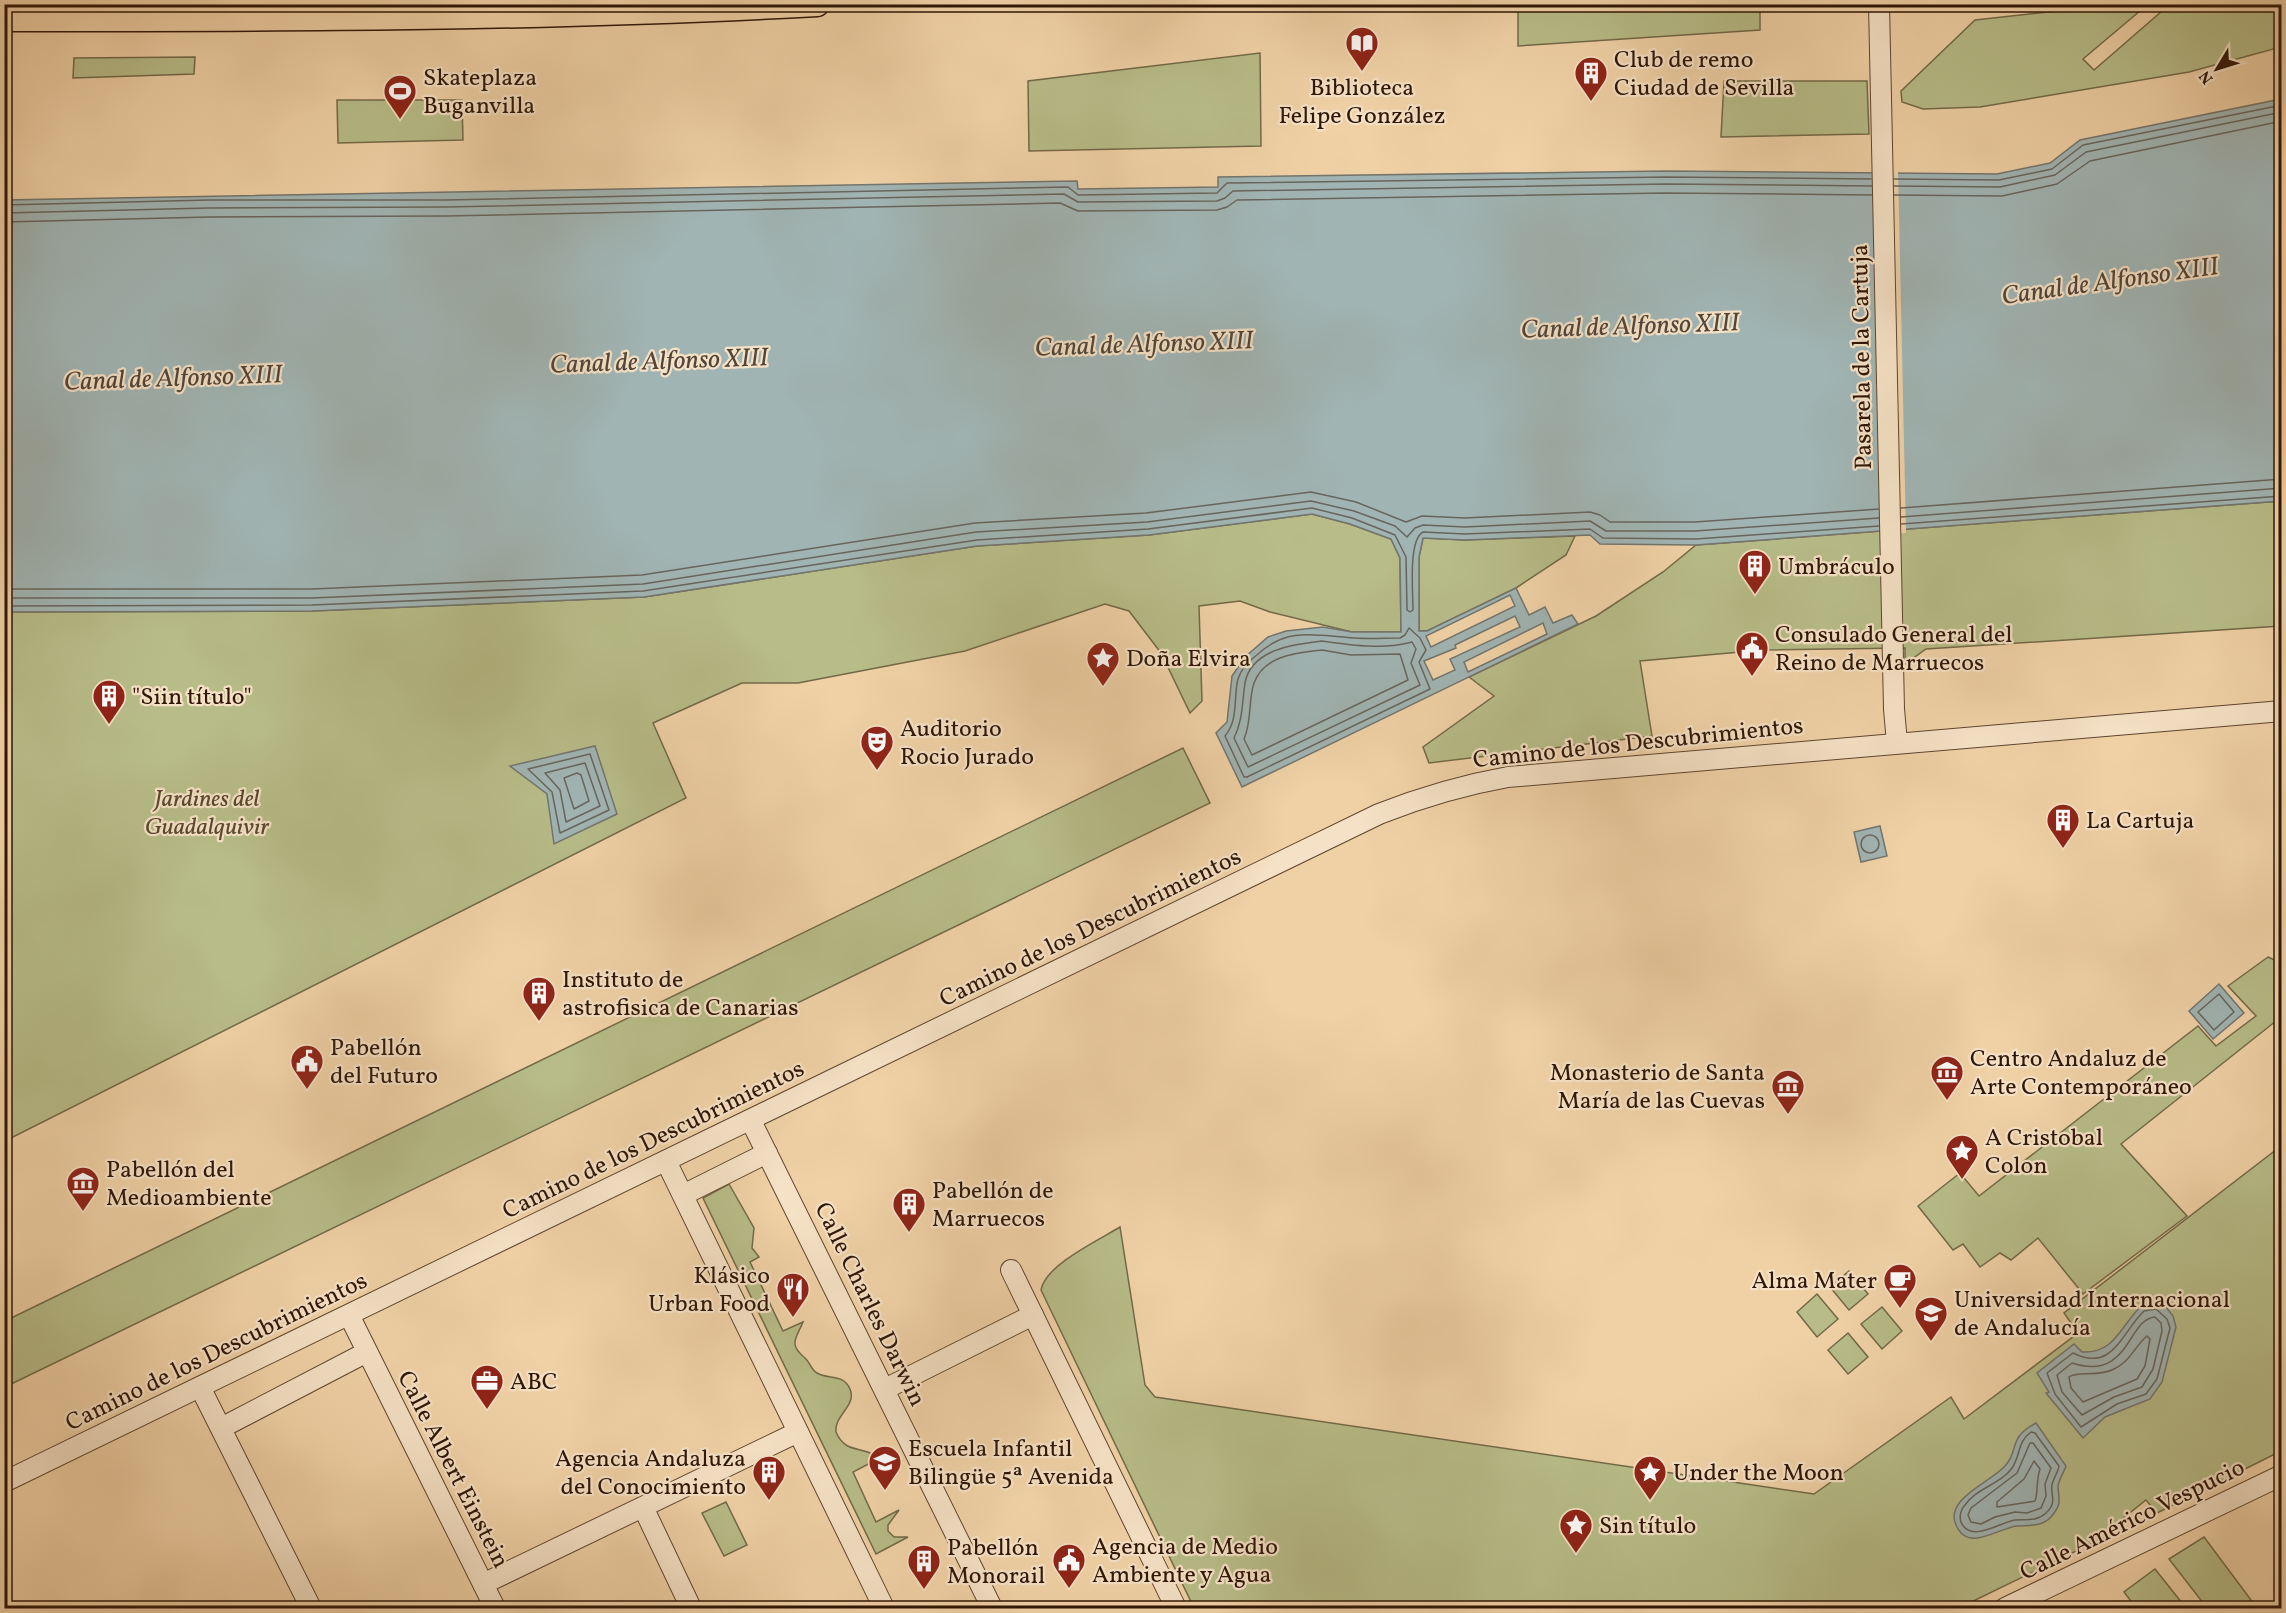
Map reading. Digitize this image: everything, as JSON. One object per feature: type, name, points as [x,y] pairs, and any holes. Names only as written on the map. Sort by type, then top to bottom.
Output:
[{"type":"main road","points":[[4,19],[265,12],[652,9],[817,4]]},
{"type":"street","name":"Pasarela de la Cartuja","points":[[1879,4],[1894,709],[1897,744]]},
{"type":"street","name":"Camino de los Descubrimientos","points":[[4,1482],[1379,814],[1419,798],[1461,786],[1508,777],[2282,711]]},
{"type":"street","name":"Calle Charles Darwin","points":[[751,1121],[992,1608]]},
{"type":"street","points":[[683,1195],[767,1153]]},
{"type":"street","points":[[666,1161],[884,1608]]},
{"type":"street","points":[[1011,1270],[1176,1608]]},
{"type":"street","name":"Calle Albert Einstein","points":[[349,1315],[495,1608]]},
{"type":"street","points":[[885,1389],[1033,1315]]},
{"type":"street","points":[[221,1428],[367,1352]]},
{"type":"street","points":[[200,1387],[311,1608]]},
{"type":"street","points":[[483,1584],[798,1432]]},
{"type":"street","name":"Calle Américo Vespucio","points":[[2005,1608],[2282,1475]]},
{"type":"street","points":[[643,1507],[692,1608]]},
{"type":"green space","points":[[1518,5],[1760,5],[1760,30],[1518,46]]},
{"type":"green space","points":[[2113,5],[2147,5],[2083,59],[2094,70],[2169,5],[2281,5],[2281,47],[2189,72],[1980,107],[1923,109],[1902,102],[1901,91],[1975,20]]},
{"type":"green space","points":[[1260,53],[1261,146],[1029,151],[1028,81]]},
{"type":"green space","points":[[195,57],[194,74],[73,78],[74,58]]},
{"type":"green space","points":[[1724,81],[1867,81],[1869,134],[1721,137]]},
{"type":"green space","name":"Skateplaza Buganvilla","points":[[337,100],[462,100],[463,140],[338,143]]},
{"type":"green space","points":[[2281,501],[2281,626],[1926,649],[1905,664],[1905,648],[1763,650],[1640,661],[1652,736],[1429,763],[1423,747],[1494,696],[1469,677],[1596,616],[1663,572],[1696,545]]},
{"type":"green space","name":"Jardines del Guadalquivir","points":[[1312,514],[1350,524],[1391,539],[1400,558],[1401,632],[1352,632],[1270,612],[1240,601],[1199,606],[1202,701],[1190,713],[1161,653],[1129,611],[1105,604],[965,651],[798,683],[742,683],[653,723],[686,798],[5,1141],[5,612],[312,611],[644,597],[977,546],[1149,535]]},
{"type":"green space","points":[[1575,536],[1566,555],[1516,588],[1427,631],[1419,631],[1419,557],[1423,538],[1465,540]]},
{"type":"green space","points":[[1183,748],[1210,803],[5,1387],[5,1321]]},
{"type":"green space","points":[[2268,957],[2281,963],[2281,1017],[2121,1144],[2187,1216],[2083,1294],[2038,1238],[2011,1260],[2000,1253],[1980,1267],[1963,1244],[1953,1250],[1918,1206],[1960,1173],[1979,1196],[2198,1026],[2216,1046],[2256,1016],[2228,986]]},
{"type":"green space","points":[[2281,1146],[2281,1451],[2157,1513],[2146,1500],[2107,1531],[2109,1535],[1959,1608],[1194,1608],[1041,1290],[1052,1271],[1062,1263],[1120,1227],[1145,1385],[1155,1397],[1814,1494],[1951,1397],[1964,1419],[2078,1333],[2064,1313]]},
{"type":"green space","points":[[729,1184],[754,1228],[752,1248],[759,1257],[750,1262],[783,1331],[803,1322],[795,1341],[797,1349],[815,1372],[839,1379],[850,1389],[850,1400],[838,1420],[836,1432],[845,1444],[867,1452],[878,1459],[853,1472],[876,1522],[899,1510],[888,1525],[888,1531],[894,1537],[908,1537],[876,1554],[703,1198]]},
{"type":"green space","points":[[1849,1271],[1868,1294],[1849,1310],[1830,1287]]},
{"type":"green space","points":[[1817,1294],[1838,1319],[1817,1337],[1797,1312]]},
{"type":"green space","points":[[1882,1307],[1902,1331],[1882,1349],[1861,1324]]},
{"type":"green space","points":[[1848,1333],[1868,1357],[1848,1374],[1828,1350]]},
{"type":"green space","points":[[726,1502],[747,1545],[724,1556],[702,1513]]},
{"type":"green space","points":[[2204,1537],[2257,1608],[2207,1608],[2169,1559]]},
{"type":"green space","points":[[2155,1569],[2186,1608],[2136,1608],[2124,1592]]},
{"type":"water","name":"Canal de Alfonso XIII","points":[[2281,99],[2281,501],[1696,545],[1600,544],[1590,535],[1465,540],[1423,538],[1419,557],[1419,631],[1427,631],[1516,588],[1529,615],[1545,607],[1553,623],[1572,615],[1578,624],[1242,787],[1216,733],[1227,722],[1232,676],[1245,657],[1268,637],[1286,631],[1323,627],[1352,632],[1401,632],[1400,558],[1391,539],[1350,524],[1312,514],[1149,535],[977,546],[644,597],[312,611],[5,612],[5,200],[1077,181],[1078,189],[1218,187],[1218,177],[1666,171],[1997,174],[2050,163],[2080,140]],"holes":[[[1510,595],[1515,606],[1431,647],[1426,636]],[[1515,616],[1520,627],[1450,659],[1455,670],[1433,680],[1424,661],[1456,648],[1455,645]],[[1543,623],[1547,634],[1468,672],[1464,662]]]},
{"type":"water","points":[[595,746],[617,814],[554,844],[547,794],[510,766]]},
{"type":"water","points":[[1880,826],[1887,856],[1861,862],[1854,832]]},
{"type":"water","points":[[2219,984],[2244,1013],[2213,1039],[2189,1011]]},
{"type":"water","points":[[2156,1303],[2166,1307],[2173,1316],[2176,1327],[2162,1382],[2150,1399],[2105,1417],[2083,1438],[2046,1393],[2049,1392],[2037,1373],[2074,1344],[2082,1352],[2102,1348],[2116,1337],[2142,1305]]},
{"type":"water","points":[[2036,1423],[2066,1466],[2058,1485],[2057,1509],[2047,1520],[2039,1524],[2017,1526],[1976,1538],[1961,1533],[1954,1516],[1957,1507],[1971,1492],[2005,1466],[2012,1455],[2017,1439],[2027,1428]]},
{"type":"pier","points":[[1872,170],[1898,170],[1906,533],[1880,535]]},
{"type":"place","name":"Biblioteca Felipe González","points":[[1362,72]]},
{"type":"place","name":"Club de remo Ciudad de Sevilla","points":[[1591,102]]},
{"type":"place","name":"Skateplaza Buganvilla","points":[[400,120]]},
{"type":"place","name":"Umbráculo","points":[[1755,595]]},
{"type":"place","name":"Consulado General del Reino de Marruecos","points":[[1752,677]]},
{"type":"place","name":"Doña Elvira","points":[[1103,687]]},
{"type":"place","name":"\"Siin título\"","points":[[109,725]]},
{"type":"place","name":"Auditorio Rocio Jurado","points":[[877,771]]},
{"type":"place","name":"La Cartuja","points":[[2063,849]]},
{"type":"place","name":"Instituto de astrofisica de Canarias","points":[[539,1022]]},
{"type":"place","name":"Pabellón del Futuro","points":[[307,1090]]},
{"type":"place","name":"Centro Andaluz de Arte Contemporáneo","points":[[1947,1101]]},
{"type":"place","name":"Monasterio de Santa María de las Cuevas","points":[[1788,1115]]},
{"type":"place","name":"A Cristobal Colon","points":[[1962,1180]]},
{"type":"place","name":"Pabellón del Medioambiente","points":[[83,1212]]},
{"type":"place","name":"Pabellón de Marruecos","points":[[909,1233]]},
{"type":"place","name":"Alma Mater","points":[[1900,1309]]},
{"type":"place","name":"Klásico Urban Food","points":[[793,1318]]},
{"type":"place","name":"Universidad Internacional de Andalucía","points":[[1931,1342]]},
{"type":"place","name":"ABC","points":[[487,1410]]},
{"type":"place","name":"Escuela Infantil Bilingüe 5ª Avenida","points":[[885,1491]]},
{"type":"place","name":"Agencia Andaluza del Conocimiento","points":[[769,1501]]},
{"type":"place","name":"Under the Moon","points":[[1650,1501]]},
{"type":"place","name":"Sin título","points":[[1576,1554]]},
{"type":"place","name":"Agencia de Medio Ambiente y Agua","points":[[1069,1589]]},
{"type":"place","name":"Pabellón Monorail","points":[[924,1590]]}]
